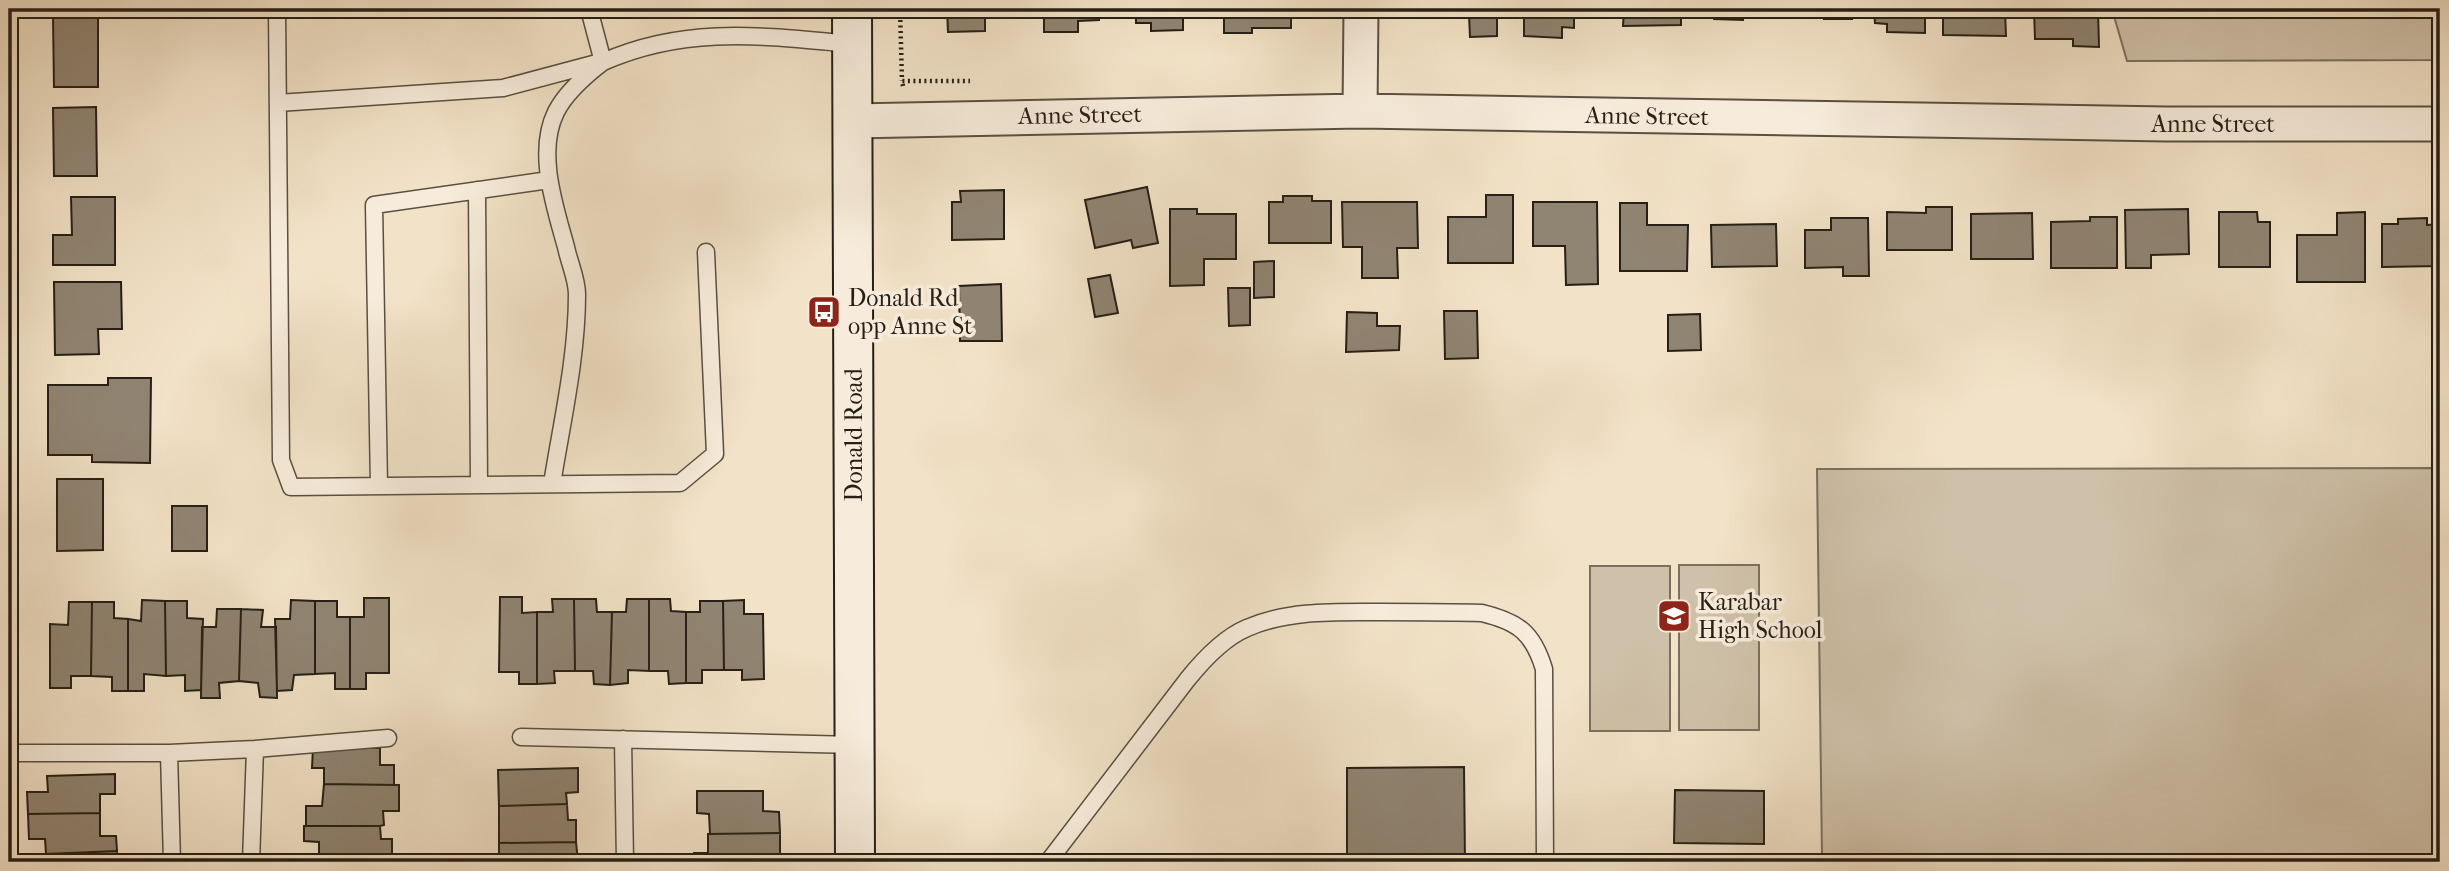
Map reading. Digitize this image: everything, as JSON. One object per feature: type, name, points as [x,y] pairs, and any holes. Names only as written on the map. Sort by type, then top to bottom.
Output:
[{"type":"street","points":[[1360,111],[1361,9]]},
{"type":"street","name":"Donald Road","points":[[852,26],[855,862]]},
{"type":"street","name":"Anne Street","points":[[853,121],[1360,111],[2190,125],[2440,124]]},
{"type":"lane","points":[[277,9],[281,460],[290,487],[680,483],[715,454],[706,252]]},
{"type":"lane","points":[[589,9],[603,62]]},
{"type":"lane","points":[[278,103],[503,89],[681,38],[852,26]]},
{"type":"lane","points":[[552,484],[573,353],[577,291],[548,180],[550,131],[556,112],[585,76],[603,62]]},
{"type":"lane","points":[[379,486],[374,205],[548,180]]},
{"type":"lane","points":[[477,190],[479,485]]},
{"type":"lane","points":[[1048,862],[1187,680],[1222,644],[1246,628],[1276,618],[1338,612],[1482,613],[1502,618],[1522,628],[1537,648],[1544,669],[1545,862]]},
{"type":"lane","points":[[522,737],[856,745]]},
{"type":"lane","points":[[9,753],[169,753],[388,738]]},
{"type":"lane","points":[[623,739],[625,862]]},
{"type":"lane","points":[[251,862],[254,749]]},
{"type":"lane","points":[[169,753],[172,862]]},
{"type":"path","points":[[900,9],[902,81]]},
{"type":"shaded area","points":[[2112,9],[2440,9],[2440,60],[2127,61]]},
{"type":"shaded area","points":[[2440,468],[2440,862],[1839,862],[1822,857],[1817,469]]},
{"type":"shaded area","points":[[1679,565],[1759,565],[1759,730],[1679,730]]},
{"type":"shaded area","points":[[1590,566],[1670,566],[1670,731],[1590,731]]},
{"type":"building","points":[[947,9],[985,9],[985,31],[948,32]]},
{"type":"building","points":[[1044,9],[1099,9],[1099,20],[1078,21],[1078,32],[1044,32]]},
{"type":"building","points":[[1116,9],[1183,9],[1183,30],[1151,31],[1151,23],[1136,23],[1136,18],[1116,18]]},
{"type":"building","points":[[1224,9],[1291,9],[1291,28],[1252,28],[1252,33],[1224,33]]},
{"type":"building","points":[[1428,9],[1497,9],[1497,36],[1470,37],[1469,14],[1428,14]]},
{"type":"building","points":[[1524,9],[1574,9],[1574,28],[1562,27],[1562,38],[1524,36]]},
{"type":"building","points":[[1624,9],[1681,9],[1681,25],[1623,26]]},
{"type":"building","points":[[1695,9],[1757,9],[1757,14],[1743,14],[1743,20],[1714,19],[1713,15],[1695,14]]},
{"type":"building","points":[[1785,9],[1851,9],[1852,19],[1824,19],[1824,14],[1785,14]]},
{"type":"building","points":[[1874,9],[1935,9],[1935,14],[1925,15],[1925,33],[1887,32],[1887,24],[1875,23]]},
{"type":"building","points":[[1943,9],[2005,9],[2006,36],[1943,35]]},
{"type":"building","points":[[2034,9],[2098,9],[2099,47],[2073,46],[2073,39],[2035,39]]},
{"type":"building","points":[[53,17],[98,17],[98,87],[54,87]]},
{"type":"building","points":[[96,107],[97,176],[54,176],[53,108]]},
{"type":"building","points":[[1147,187],[1158,243],[1133,248],[1131,240],[1095,248],[1085,200]]},
{"type":"building","points":[[1004,190],[1004,239],[952,240],[952,202],[961,202],[960,191]]},
{"type":"building","points":[[1486,195],[1513,195],[1513,263],[1448,263],[1448,217],[1486,217]]},
{"type":"building","points":[[1283,196],[1312,196],[1312,201],[1331,201],[1331,243],[1269,243],[1269,202],[1283,202]]},
{"type":"building","points":[[71,197],[115,197],[115,265],[53,265],[53,235],[72,235]]},
{"type":"building","points":[[1342,202],[1417,202],[1418,248],[1397,248],[1398,278],[1362,278],[1362,247],[1343,247]]},
{"type":"building","points":[[1533,202],[1597,202],[1598,284],[1566,285],[1565,246],[1533,246]]},
{"type":"building","points":[[1620,203],[1647,203],[1647,225],[1688,225],[1687,271],[1620,271]]},
{"type":"building","points":[[1926,207],[1952,207],[1952,250],[1887,250],[1887,212],[1926,213]]},
{"type":"building","points":[[1170,209],[1197,209],[1197,214],[1236,214],[1236,259],[1204,259],[1204,285],[1170,286]]},
{"type":"building","points":[[2188,209],[2189,254],[2151,255],[2151,268],[2126,268],[2125,210]]},
{"type":"building","points":[[2219,212],[2257,212],[2258,222],[2270,222],[2270,267],[2219,267]]},
{"type":"building","points":[[2365,212],[2365,282],[2297,282],[2297,235],[2337,235],[2337,213]]},
{"type":"building","points":[[2032,213],[2033,259],[1971,259],[1971,214]]},
{"type":"building","points":[[2090,217],[2117,217],[2117,268],[2051,268],[2051,222],[2090,221]]},
{"type":"building","points":[[1831,218],[1868,218],[1869,276],[1843,276],[1843,267],[1805,268],[1805,230],[1831,230]]},
{"type":"building","points":[[2427,218],[2427,225],[2440,224],[2440,266],[2382,267],[2382,224],[2398,224],[2398,219]]},
{"type":"building","points":[[1776,224],[1777,266],[1712,267],[1711,225]]},
{"type":"building","points":[[1274,261],[1274,297],[1254,298],[1254,262]]},
{"type":"building","points":[[1110,275],[1118,313],[1095,317],[1088,279]]},
{"type":"building","points":[[54,282],[121,282],[122,329],[98,329],[99,354],[55,355]]},
{"type":"building","points":[[1001,284],[1002,341],[960,341],[959,286]]},
{"type":"building","points":[[1228,288],[1250,288],[1250,325],[1229,326]]},
{"type":"building","points":[[1444,311],[1477,311],[1478,358],[1445,359]]},
{"type":"building","points":[[1347,312],[1377,313],[1377,326],[1400,326],[1399,350],[1346,352]]},
{"type":"building","points":[[1700,314],[1701,350],[1668,351],[1668,315]]},
{"type":"building","points":[[108,378],[151,378],[150,463],[92,462],[92,455],[48,455],[48,385],[108,385]]},
{"type":"building","points":[[57,479],[103,479],[103,550],[57,551]]},
{"type":"building","points":[[172,506],[207,506],[207,551],[172,551]]},
{"type":"building","points":[[500,597],[522,597],[522,613],[537,612],[537,684],[519,684],[519,672],[499,672]]},
{"type":"building","points":[[364,598],[389,598],[389,673],[366,673],[366,689],[350,689],[350,617],[364,617]]},
{"type":"building","points":[[552,599],[574,599],[575,671],[554,671],[555,683],[537,684],[537,612],[553,612]]},
{"type":"building","points":[[574,599],[596,599],[597,612],[612,612],[610,685],[594,684],[593,671],[575,671]]},
{"type":"building","points":[[627,599],[649,599],[649,671],[628,670],[628,683],[610,685],[612,612],[626,612]]},
{"type":"building","points":[[649,599],[670,599],[671,611],[686,612],[686,683],[669,684],[668,671],[649,671]]},
{"type":"building","points":[[142,600],[165,601],[166,676],[144,674],[144,691],[128,691],[128,619],[141,621]]},
{"type":"building","points":[[291,600],[315,601],[315,674],[294,675],[292,690],[277,691],[275,619],[290,619]]},
{"type":"building","points":[[744,600],[744,614],[763,614],[764,679],[742,680],[742,670],[724,670],[723,601]]},
{"type":"building","points":[[165,601],[187,601],[187,618],[203,619],[201,690],[185,691],[185,675],[166,676]]},
{"type":"building","points":[[315,601],[337,601],[337,617],[350,617],[350,689],[335,689],[335,673],[315,674]]},
{"type":"building","points":[[700,601],[723,601],[724,670],[702,670],[702,683],[686,683],[686,612],[700,612]]},
{"type":"building","points":[[69,602],[92,602],[91,676],[71,676],[71,688],[50,688],[50,624],[68,625]]},
{"type":"building","points":[[92,602],[114,602],[114,618],[128,619],[128,691],[112,691],[112,677],[91,676]]},
{"type":"building","points":[[217,609],[241,609],[239,681],[219,683],[220,698],[201,698],[202,627],[216,627]]},
{"type":"building","points":[[241,609],[263,610],[261,627],[276,627],[277,698],[260,697],[258,683],[239,681]]},
{"type":"building","points":[[313,747],[380,748],[380,765],[394,765],[394,785],[324,784],[324,768],[312,768]]},
{"type":"building","points":[[1464,767],[1465,862],[1347,862],[1347,768]]},
{"type":"building","points":[[578,768],[578,792],[566,793],[567,804],[499,806],[498,770]]},
{"type":"building","points":[[115,774],[115,794],[100,794],[100,813],[28,814],[27,792],[48,792],[47,776]]},
{"type":"building","points":[[324,784],[399,785],[399,811],[383,811],[384,825],[380,826],[306,826],[306,806],[322,806]]},
{"type":"building","points":[[1675,790],[1764,791],[1764,844],[1674,843]]},
{"type":"building","points":[[697,791],[763,791],[763,811],[779,812],[780,833],[710,834],[709,814],[697,813]]},
{"type":"building","points":[[567,804],[568,820],[576,820],[576,842],[499,843],[499,806]]},
{"type":"building","points":[[100,813],[100,836],[116,836],[117,851],[46,854],[45,839],[29,839],[28,814]]},
{"type":"building","points":[[304,826],[380,826],[381,839],[392,839],[392,862],[319,862],[319,842],[304,841]]},
{"type":"building","points":[[780,833],[780,856],[766,856],[766,862],[693,862],[694,853],[708,853],[708,834]]},
{"type":"building","points":[[576,842],[578,862],[499,862],[499,843]]},
{"type":"building","points":[[117,851],[117,862],[46,862],[46,854]]},
{"type":"place","name":"Donald Rd opp Anne St","points":[[824,312]]},
{"type":"place","name":"Karabar High School","points":[[1674,616]]}]
